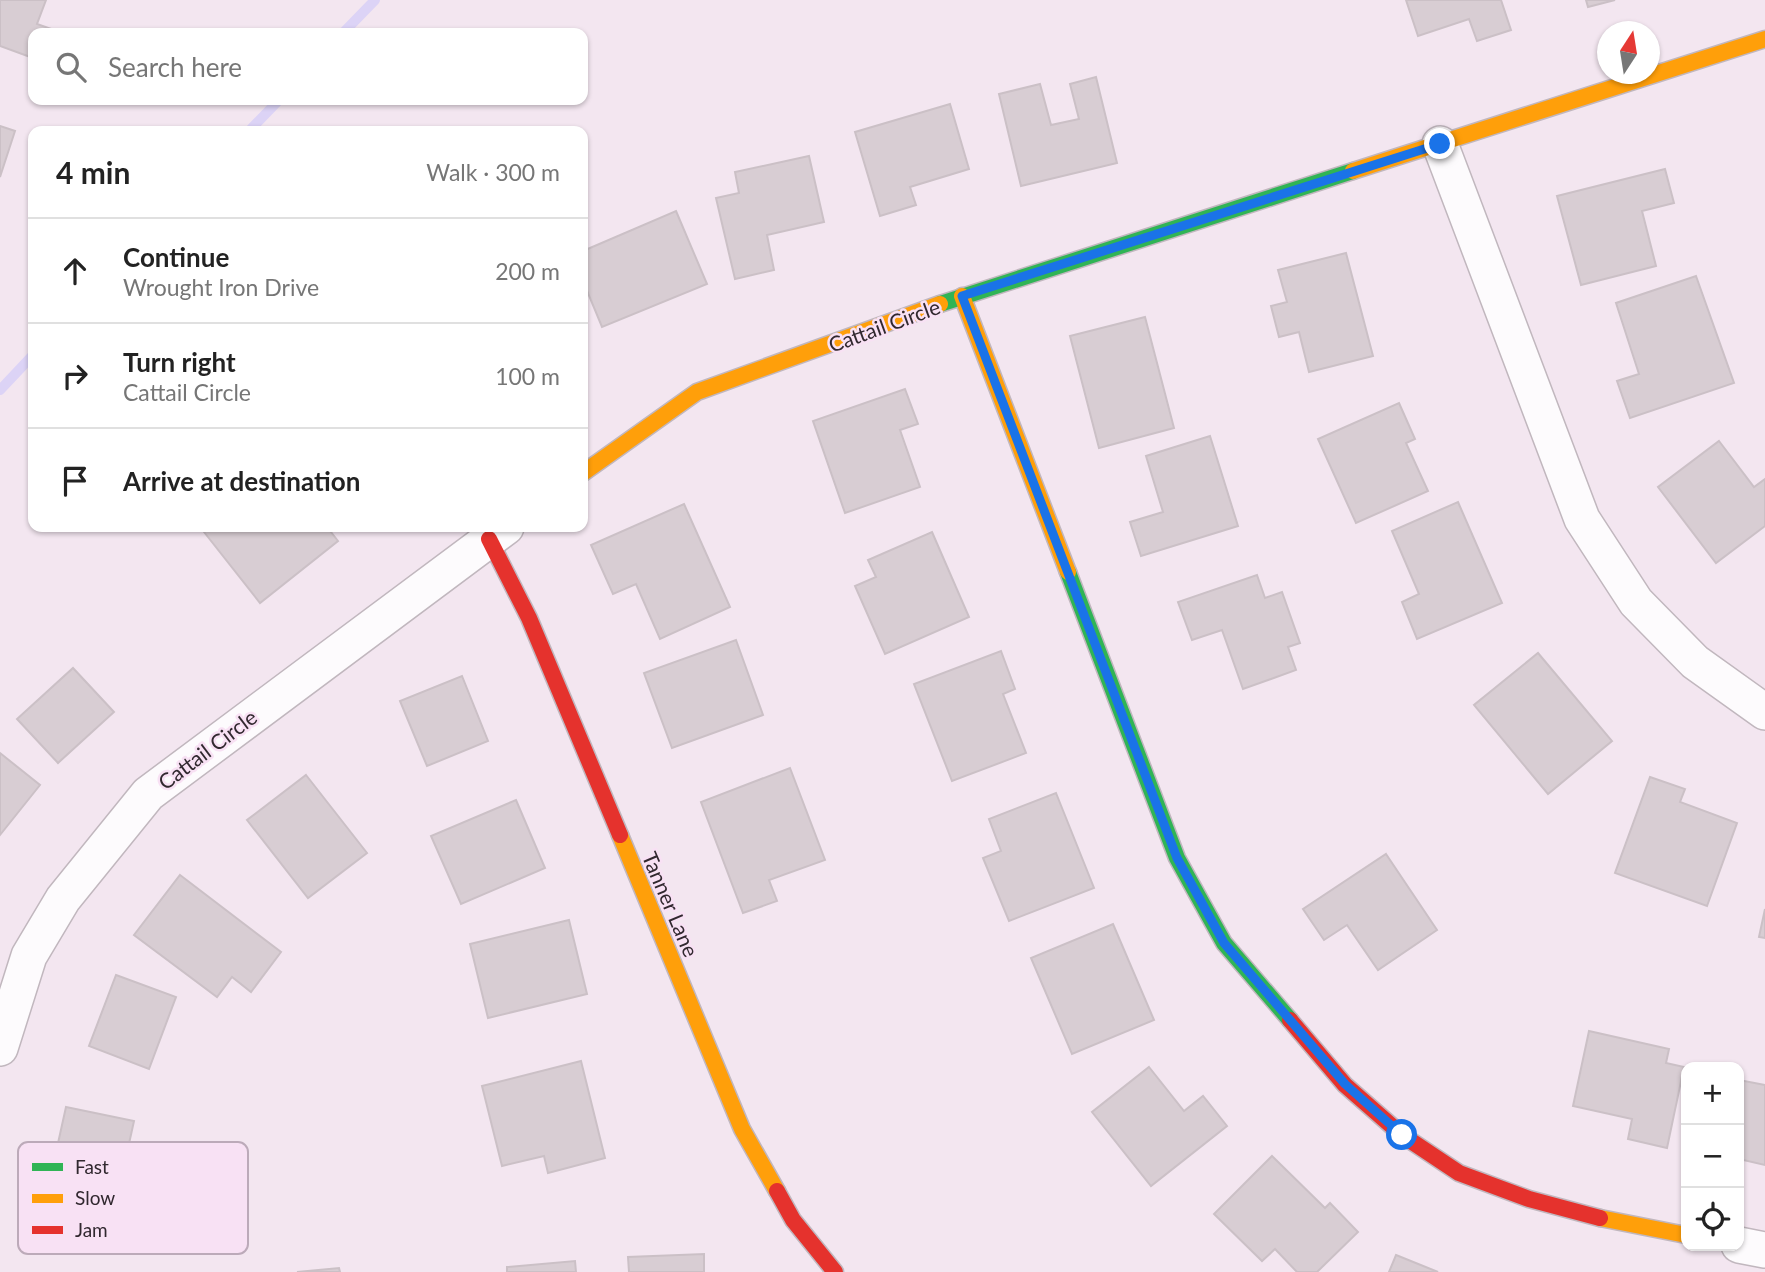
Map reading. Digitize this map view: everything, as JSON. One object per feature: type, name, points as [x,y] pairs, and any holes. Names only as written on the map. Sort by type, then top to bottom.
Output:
[{"type":"street","name":"Cattail Circle","points":[[588,468],[697,392],[962,296],[1765,39]]},
{"type":"street","points":[[1440,144],[1582,519],[1644,610],[1695,662],[1765,712]]},
{"type":"street","points":[[962,296],[1177,858],[1224,943],[1345,1084],[1402,1135],[1459,1173],[1529,1199],[1592,1217],[1681,1234]]},
{"type":"street","name":"Cattail Circle","points":[[0,1048],[29,956],[63,899],[148,794],[498,533]]},
{"type":"street","name":"Tanner Lane","points":[[498,533],[530,618],[742,1129],[793,1220],[835,1272]]},
{"type":"street","points":[[1744,1246],[1765,1250]]},
{"type":"building","points":[[0,0],[46,0],[37,24],[48,28],[28,28],[28,56],[0,46]]},
{"type":"building","points":[[1406,0],[1501,0],[1511,30],[1477,41],[1469,19],[1418,36]]},
{"type":"building","points":[[1586,0],[1615,0],[1588,7]]},
{"type":"building","points":[[1096,77],[1117,163],[1021,186],[999,94],[1040,84],[1051,125],[1079,119],[1070,84]]},
{"type":"building","points":[[950,104],[969,169],[910,187],[916,205],[880,216],[855,132]]},
{"type":"building","points":[[0,126],[15,131],[0,177]]},
{"type":"building","points":[[809,156],[824,222],[767,235],[774,270],[735,279],[716,198],[739,193],[735,172]]},
{"type":"building","points":[[1665,169],[1674,203],[1642,211],[1656,266],[1581,285],[1557,196]]},
{"type":"building","points":[[676,211],[707,284],[602,327],[588,293],[588,249]]},
{"type":"building","points":[[1346,253],[1373,356],[1309,372],[1299,332],[1279,337],[1271,306],[1287,302],[1278,270]]},
{"type":"building","points":[[1696,276],[1734,383],[1630,418],[1617,381],[1639,374],[1616,303]]},
{"type":"building","points":[[1145,317],[1174,428],[1099,448],[1070,336]]},
{"type":"building","points":[[905,389],[918,424],[900,430],[920,487],[845,513],[813,421]]},
{"type":"building","points":[[1399,403],[1415,439],[1406,443],[1428,491],[1356,523],[1318,439]]},
{"type":"building","points":[[1210,436],[1238,526],[1141,556],[1130,522],[1163,512],[1146,456]]},
{"type":"building","points":[[1719,441],[1754,487],[1765,479],[1765,526],[1716,563],[1658,487]]},
{"type":"building","points":[[1458,502],[1502,603],[1417,639],[1402,602],[1419,594],[1392,531]]},
{"type":"building","points":[[684,504],[730,607],[660,639],[636,584],[613,594],[591,545]]},
{"type":"building","points":[[204,532],[331,532],[338,541],[260,603]]},
{"type":"building","points":[[932,532],[969,617],[885,654],[855,586],[876,577],[868,560]]},
{"type":"building","points":[[1257,575],[1265,598],[1282,592],[1300,643],[1288,647],[1296,670],[1243,689],[1222,630],[1192,640],[1178,602]]},
{"type":"building","points":[[736,640],[763,715],[672,748],[644,673]]},
{"type":"building","points":[[1001,651],[1015,689],[1003,694],[1026,753],[952,781],[914,684]]},
{"type":"building","points":[[1538,653],[1612,741],[1548,794],[1474,705]]},
{"type":"building","points":[[73,668],[114,712],[58,763],[17,719]]},
{"type":"building","points":[[462,676],[488,741],[427,766],[400,701]]},
{"type":"building","points":[[0,753],[40,785],[0,835]]},
{"type":"building","points":[[790,768],[825,860],[769,880],[777,901],[743,913],[701,802]]},
{"type":"building","points":[[306,775],[367,853],[308,898],[247,820]]},
{"type":"building","points":[[1650,777],[1685,789],[1680,802],[1737,823],[1707,906],[1615,873]]},
{"type":"building","points":[[1056,793],[1094,888],[1009,921],[983,858],[1001,851],[989,819]]},
{"type":"building","points":[[516,800],[545,868],[461,904],[431,836]]},
{"type":"building","points":[[1386,854],[1437,930],[1378,970],[1347,925],[1324,940],[1303,909]]},
{"type":"building","points":[[180,875],[281,952],[251,992],[232,977],[217,997],[134,935]]},
{"type":"building","points":[[1765,909],[1765,938],[1759,937]]},
{"type":"building","points":[[569,920],[587,994],[488,1018],[470,944]]},
{"type":"building","points":[[1113,924],[1154,1020],[1072,1054],[1031,958]]},
{"type":"building","points":[[116,975],[176,997],[149,1069],[89,1046]]},
{"type":"building","points":[[1589,1031],[1669,1049],[1666,1063],[1681,1066],[1681,1081],[1667,1148],[1628,1139],[1632,1119],[1573,1106]]},
{"type":"building","points":[[581,1061],[605,1158],[548,1173],[544,1156],[502,1166],[482,1086]]},
{"type":"building","points":[[1149,1067],[1184,1111],[1203,1096],[1227,1126],[1151,1186],[1092,1112]]},
{"type":"building","points":[[1744,1081],[1765,1085],[1765,1165],[1744,1160]]},
{"type":"building","points":[[66,1107],[134,1121],[129,1142],[58,1142]]},
{"type":"building","points":[[1272,1156],[1325,1208],[1330,1203],[1358,1232],[1317,1272],[1297,1272],[1275,1249],[1262,1261],[1214,1214]]},
{"type":"building","points":[[704,1254],[704,1272],[629,1272],[628,1257]]},
{"type":"building","points":[[1396,1255],[1438,1272],[1389,1272]]},
{"type":"building","points":[[575,1261],[576,1272],[507,1272],[507,1267]]},
{"type":"building","points":[[339,1268],[340,1272],[297,1272]]},
{"type":"waterway","points":[[348,28],[375,0]]},
{"type":"waterway","points":[[254,126],[274,105]]},
{"type":"waterway","points":[[0,390],[28,360]]},
{"type":"traffic: fast","points":[[940,304],[1353,171]]},
{"type":"traffic: fast","points":[[1068,572],[1177,858],[1224,943],[1290,1020]]},
{"type":"traffic: slow","points":[[1353,171],[1765,39]]},
{"type":"traffic: slow","points":[[962,296],[1068,572]]},
{"type":"traffic: slow","points":[[588,469],[697,392],[940,304]]},
{"type":"traffic: slow","points":[[620,835],[742,1129],[777,1191]]},
{"type":"traffic: slow","points":[[1600,1218],[1681,1234]]},
{"type":"traffic: jam","points":[[489,539],[529,618],[620,835]]},
{"type":"traffic: jam","points":[[1290,1020],[1345,1085],[1402,1135],[1459,1173],[1529,1199],[1600,1218]]},
{"type":"traffic: jam","points":[[777,1191],[793,1220],[835,1272]]},
{"type":"route","points":[[1402,1135],[1345,1084],[1224,943],[1177,858],[962,296],[1440,144]]}]
